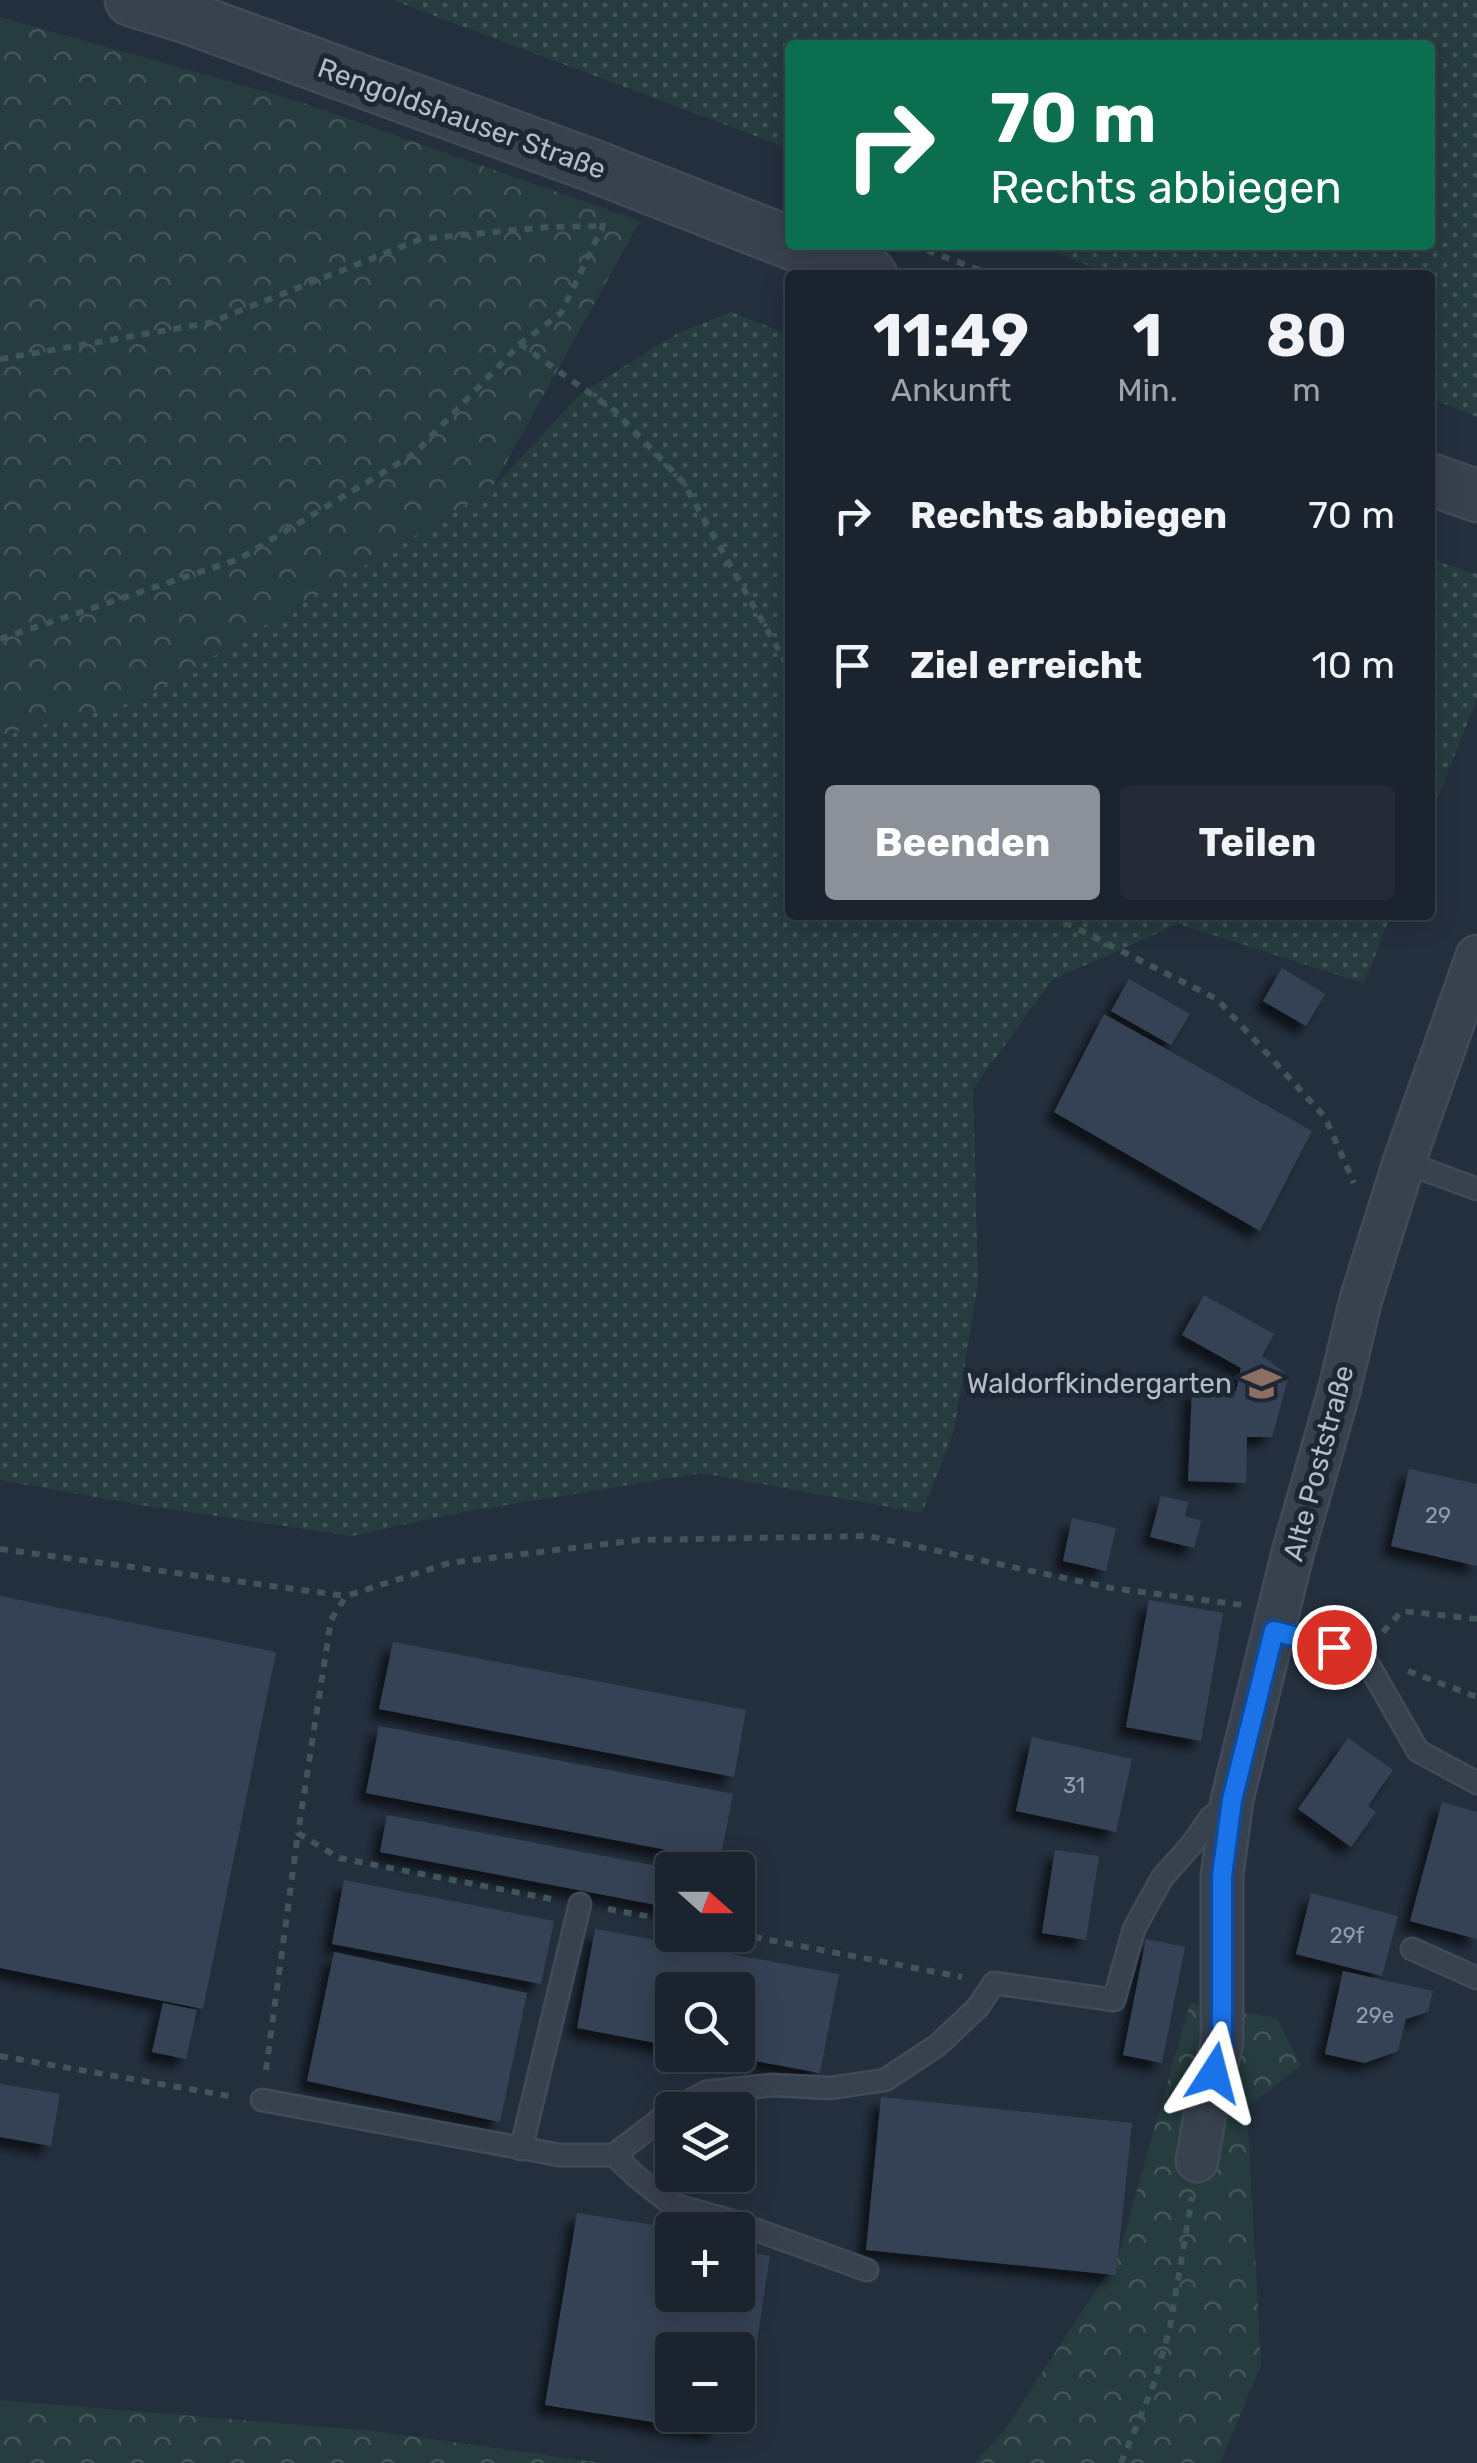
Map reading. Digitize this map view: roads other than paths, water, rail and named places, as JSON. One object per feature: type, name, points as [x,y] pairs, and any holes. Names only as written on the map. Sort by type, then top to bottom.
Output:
[{"type":"street","name":"Rengoldshauser Straße","points":[[131,0],[186,16],[591,165],[785,241]]},
{"type":"street","name":"Rengoldshauser Straße","points":[[807,250],[858,270]]},
{"type":"street","points":[[1435,481],[1477,496]]},
{"type":"street","name":"Alte Poststraße","points":[[1197,2161],[1222,2043],[1222,1876],[1232,1800],[1361,1299],[1404,1162],[1477,956]]},
{"type":"lane","points":[[1404,1162],[1477,1189]]},
{"type":"lane","points":[[1274,1631],[1363,1654],[1418,1752],[1477,1784]]},
{"type":"lane","points":[[706,2092],[772,2085],[830,2088],[885,2080],[938,2045],[978,2007],[994,1983],[1114,2000],[1134,1929],[1162,1878],[1210,1818],[1232,1800]]},
{"type":"lane","points":[[520,2149],[580,1904]]},
{"type":"lane","points":[[1412,1949],[1477,1978]]},
{"type":"lane","points":[[262,2100],[559,2155],[614,2155],[655,2124]]},
{"type":"lane","points":[[614,2155],[670,2204],[729,2220],[867,2270]]},
{"type":"place","name":"Waldorfkindergarten","points":[[1262,1383]]}]
